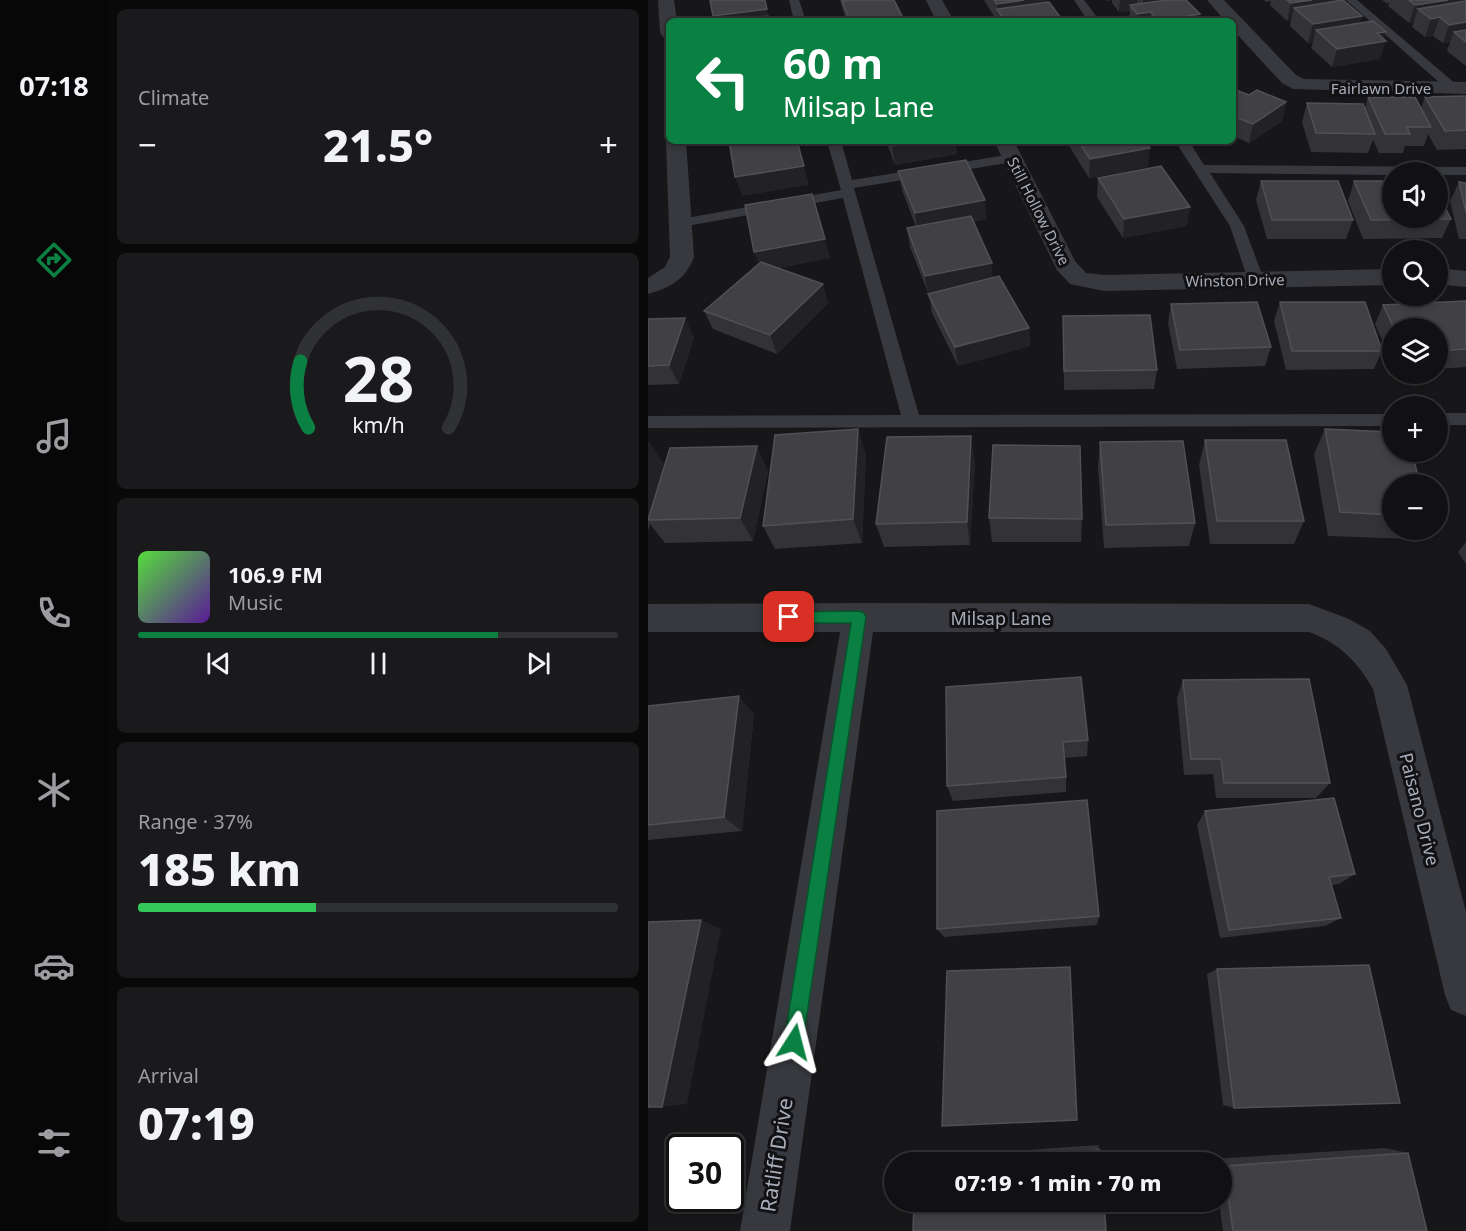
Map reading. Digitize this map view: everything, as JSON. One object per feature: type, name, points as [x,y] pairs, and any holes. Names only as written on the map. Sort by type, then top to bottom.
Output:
[{"type":"street","points":[[666,0],[668,18]]},
{"type":"street","points":[[934,0],[943,18]]},
{"type":"street","points":[[1215,0],[1228,18]]},
{"type":"street","points":[[648,32],[666,32]]},
{"type":"street","name":"Fairlawn Drive","points":[[1240,34],[1297,84],[1313,87],[1459,88]]},
{"type":"street","points":[[657,283],[680,265],[682,257],[676,144]]},
{"type":"street","name":"Still Hollow Drive","points":[[1008,150],[1065,265],[1079,279]]},
{"type":"street","name":"Winston Drive","points":[[1079,279],[1104,284],[1382,277]]},
{"type":"street","points":[[1448,277],[1466,279]]},
{"type":"street","name":"Ratliff Drive","points":[[765,1231],[859,617]]},
{"type":"street","name":"Milsap Lane","points":[[648,618],[1309,618],[1351,635]]},
{"type":"street","name":"Paisano Drive","points":[[1351,635],[1374,657],[1390,685],[1466,995]]},
{"type":"lane","points":[[794,0],[799,18]]},
{"type":"lane","points":[[1079,0],[1092,18]]},
{"type":"lane","points":[[1351,0],[1459,88]]},
{"type":"lane","points":[[835,144],[912,423]]},
{"type":"lane","points":[[1184,144],[1237,226],[1256,279]]},
{"type":"lane","points":[[681,223],[847,189],[1008,150]]},
{"type":"lane","points":[[1202,169],[1466,171]]},
{"type":"lane","points":[[1448,419],[1466,419]]},
{"type":"lane","points":[[648,422],[1382,420]]},
{"type":"building","points":[[710,0],[765,0],[767,9],[713,16]]},
{"type":"building","points":[[894,0],[903,18],[849,18],[842,1]]},
{"type":"building","points":[[994,0],[1024,0],[997,4]]},
{"type":"building","points":[[1186,0],[1200,14],[1176,18],[1156,18],[1151,12],[1137,14],[1130,5]]},
{"type":"building","points":[[1287,0],[1312,0],[1291,3]]},
{"type":"building","points":[[1343,0],[1362,16],[1313,24],[1294,8]]},
{"type":"building","points":[[1409,0],[1448,0],[1415,5]]},
{"type":"building","points":[[1466,1],[1466,22],[1449,25],[1440,17],[1431,19],[1418,9]]},
{"type":"building","points":[[1049,2],[1061,18],[1003,18],[997,9]]},
{"type":"building","points":[[1373,21],[1386,32],[1377,33],[1386,41],[1337,49],[1316,30]]},
{"type":"building","points":[[1466,30],[1466,42],[1454,32]]},
{"type":"building","points":[[1236,90],[1249,95],[1257,90],[1286,102],[1253,124],[1236,117]]},
{"type":"building","points":[[1466,96],[1466,130],[1445,131],[1425,97]]},
{"type":"building","points":[[1368,97],[1415,97],[1431,127],[1407,127],[1410,134],[1385,134]]},
{"type":"building","points":[[1307,103],[1363,104],[1375,134],[1316,133]]},
{"type":"building","points":[[730,144],[798,144],[804,166],[735,177]]},
{"type":"building","points":[[1080,144],[1147,144],[1150,148],[1090,159]]},
{"type":"building","points":[[966,160],[985,200],[915,213],[898,171]]},
{"type":"building","points":[[1161,166],[1190,207],[1124,219],[1098,178]]},
{"type":"building","points":[[1261,181],[1338,181],[1353,220],[1272,220]]},
{"type":"building","points":[[1354,181],[1382,181],[1382,220],[1371,220]]},
{"type":"building","points":[[1459,182],[1466,183],[1466,212]]},
{"type":"building","points":[[812,194],[825,239],[754,252],[745,205]]},
{"type":"building","points":[[971,216],[992,263],[925,276],[907,228]]},
{"type":"building","points":[[761,262],[823,284],[770,335],[704,311]]},
{"type":"building","points":[[999,276],[1029,328],[955,347],[928,294]]},
{"type":"building","points":[[1466,301],[1466,349],[1448,350],[1448,318],[1389,318],[1383,306],[1448,306],[1448,302]]},
{"type":"building","points":[[1257,302],[1271,347],[1180,350],[1171,304]]},
{"type":"building","points":[[1280,302],[1365,302],[1382,351],[1292,351]]},
{"type":"building","points":[[1150,315],[1157,370],[1064,371],[1063,316]]},
{"type":"building","points":[[685,318],[669,365],[648,366],[648,319]]},
{"type":"building","points":[[858,429],[853,519],[763,526],[775,435]]},
{"type":"building","points":[[1325,429],[1382,432],[1382,462],[1414,462],[1418,474],[1382,474],[1382,514],[1340,512]]},
{"type":"building","points":[[971,436],[967,522],[876,524],[887,437]]},
{"type":"building","points":[[1205,440],[1286,440],[1304,521],[1217,521]]},
{"type":"building","points":[[1183,441],[1195,523],[1106,525],[1100,442]]},
{"type":"building","points":[[993,445],[1080,446],[1082,519],[989,518]]},
{"type":"building","points":[[757,446],[740,518],[648,520],[670,448]]},
{"type":"building","points":[[1081,677],[1088,740],[1063,742],[1066,777],[947,786],[946,687]]},
{"type":"building","points":[[1309,679],[1330,783],[1224,783],[1221,759],[1191,759],[1183,680]]},
{"type":"building","points":[[739,696],[724,817],[648,825],[648,706]]},
{"type":"building","points":[[1334,798],[1355,874],[1329,877],[1341,918],[1229,930],[1205,811]]},
{"type":"building","points":[[1087,800],[1099,916],[937,929],[937,811]]},
{"type":"building","points":[[701,920],[662,1107],[648,1107],[648,922]]},
{"type":"building","points":[[1369,965],[1400,1103],[1234,1108],[1217,969]]},
{"type":"building","points":[[1070,967],[1077,1120],[942,1126],[947,971]]},
{"type":"building","points":[[1100,1150],[1100,1152],[1072,1152]]},
{"type":"building","points":[[1408,1153],[1427,1231],[1233,1231],[1230,1212],[1232,1165]]},
{"type":"building","points":[[914,1212],[1105,1212],[1106,1231],[913,1231]]},
{"type":"route","points":[[789,617],[859,617],[794,1042]]}]
